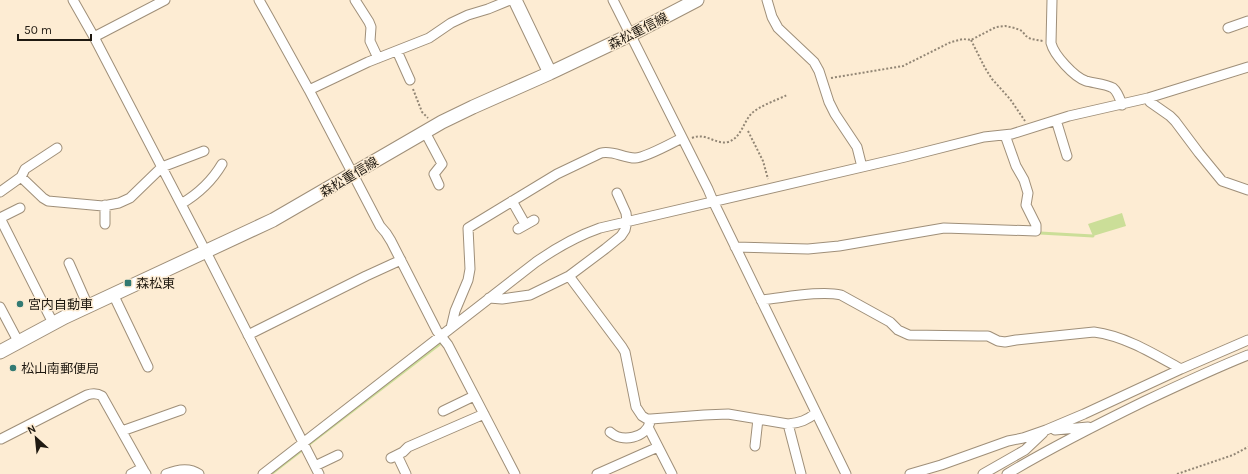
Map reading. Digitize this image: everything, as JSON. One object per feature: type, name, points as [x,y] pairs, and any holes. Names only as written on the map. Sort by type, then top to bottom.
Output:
[{"type":"main road","points":[[515,0],[550,73]]},
{"type":"main road","name":"森松重信線","points":[[0,352],[18,341],[88,306],[273,220],[425,132],[473,107],[630,35],[697,0]]},
{"type":"street","points":[[73,0],[162,167],[317,470],[338,455]]},
{"type":"street","points":[[94,38],[165,0]]},
{"type":"street","points":[[259,0],[309,90],[380,226],[391,241],[437,332],[448,345],[515,474]]},
{"type":"street","points":[[355,0],[371,27],[370,42],[378,58]]},
{"type":"street","points":[[309,90],[378,58],[429,38],[451,23],[468,15],[510,0]]},
{"type":"street","points":[[613,0],[708,189],[846,474]]},
{"type":"street","points":[[767,0],[772,17],[778,28],[814,62],[819,71],[829,102],[835,114],[857,147],[862,167]]},
{"type":"street","points":[[1052,0],[1052,49],[1078,78],[1113,88],[1120,97],[1122,105]]},
{"type":"street","points":[[1228,28],[1248,21]]},
{"type":"street","points":[[397,51],[410,80]]},
{"type":"street","points":[[263,474],[536,262],[567,242],[583,234],[627,221],[984,138],[1012,134],[1069,116],[1148,98],[1248,67]]},
{"type":"street","points":[[1148,98],[1150,102],[1175,121],[1198,153],[1222,181],[1248,190]]},
{"type":"street","points":[[1056,120],[1067,156]]},
{"type":"street","points":[[425,132],[442,164],[434,174],[439,185]]},
{"type":"street","points":[[735,247],[808,249],[839,246],[944,228],[1036,231],[1036,225],[1026,205],[1028,193],[1024,180],[1016,166],[1005,135]]},
{"type":"street","points":[[451,328],[455,311],[468,280],[470,269],[468,228],[557,174],[601,153],[611,152],[634,158],[683,140]]},
{"type":"street","points":[[0,192],[21,177],[25,169],[57,148]]},
{"type":"street","points":[[21,177],[48,201],[105,205],[119,203],[130,198],[162,167],[204,150]]},
{"type":"street","points":[[181,204],[202,189],[216,175],[222,164]]},
{"type":"street","points":[[489,298],[502,299],[530,295],[569,276],[621,236],[625,230],[627,221],[626,213],[617,193]]},
{"type":"street","points":[[512,201],[522,227],[534,220]]},
{"type":"street","points":[[105,205],[105,224]]},
{"type":"street","points":[[20,208],[0,218],[53,323]]},
{"type":"street","points":[[248,335],[401,260]]},
{"type":"street","points":[[69,263],[88,306]]},
{"type":"street","points":[[569,276],[625,352],[636,407],[642,416],[647,419],[670,473]]},
{"type":"street","points":[[761,300],[823,293],[841,295],[890,322],[898,330],[909,335],[988,336],[998,341],[1005,342],[1094,332],[1103,333],[1144,349],[1181,369]]},
{"type":"street","points":[[113,294],[148,367]]},
{"type":"street","points":[[0,306],[18,341]]},
{"type":"street","points":[[910,474],[942,466],[1008,441],[1023,438],[1046,430],[1248,340]]},
{"type":"street","points":[[1007,474],[1092,427],[1187,381],[1248,355]]},
{"type":"street","points":[[1,439],[91,393],[98,393],[102,396],[144,471],[131,474]]},
{"type":"street","points":[[443,411],[474,396]]},
{"type":"street","points":[[122,431],[181,410]]},
{"type":"street","points":[[610,432],[614,436],[628,439],[643,431],[649,423],[704,415],[728,414],[788,424],[797,424],[807,420],[816,413]]},
{"type":"street","points":[[406,474],[394,456],[403,452],[427,434],[484,414]]},
{"type":"street","points":[[755,446],[758,419]]},
{"type":"street","points":[[788,424],[802,474]]},
{"type":"street","points":[[983,474],[1025,450],[1046,430],[1092,427]]},
{"type":"street","points":[[597,474],[658,447]]},
{"type":"street","points":[[166,474],[188,469],[199,474]]},
{"type":"path","points":[[822,80],[903,66],[951,42],[963,39],[971,40],[996,27],[1004,26],[1014,28],[1022,31],[1031,39],[1051,43]]},
{"type":"path","points":[[971,40],[992,79],[1010,99],[1029,128]]},
{"type":"path","points":[[410,80],[422,112],[436,126]]},
{"type":"path","points":[[683,140],[700,136],[720,142],[728,142],[737,137],[751,114],[787,94]]},
{"type":"path","points":[[748,131],[763,161],[771,188]]},
{"type":"path","points":[[1177,474],[1233,455],[1248,447]]},
{"type":"shaded area","points":[[1122,213],[1126,226],[1093,236],[1088,224]]},
{"type":"waterway","points":[[1040,233],[1093,236]]},
{"type":"waterway","points":[[308,445],[441,343]]},
{"type":"waterway","points":[[271,474],[302,450]]},
{"type":"place","name":"森松東","points":[[128,283]]},
{"type":"place","name":"宮内自動車","points":[[20,304]]},
{"type":"place","name":"松山南郵便局","points":[[13,368]]}]
